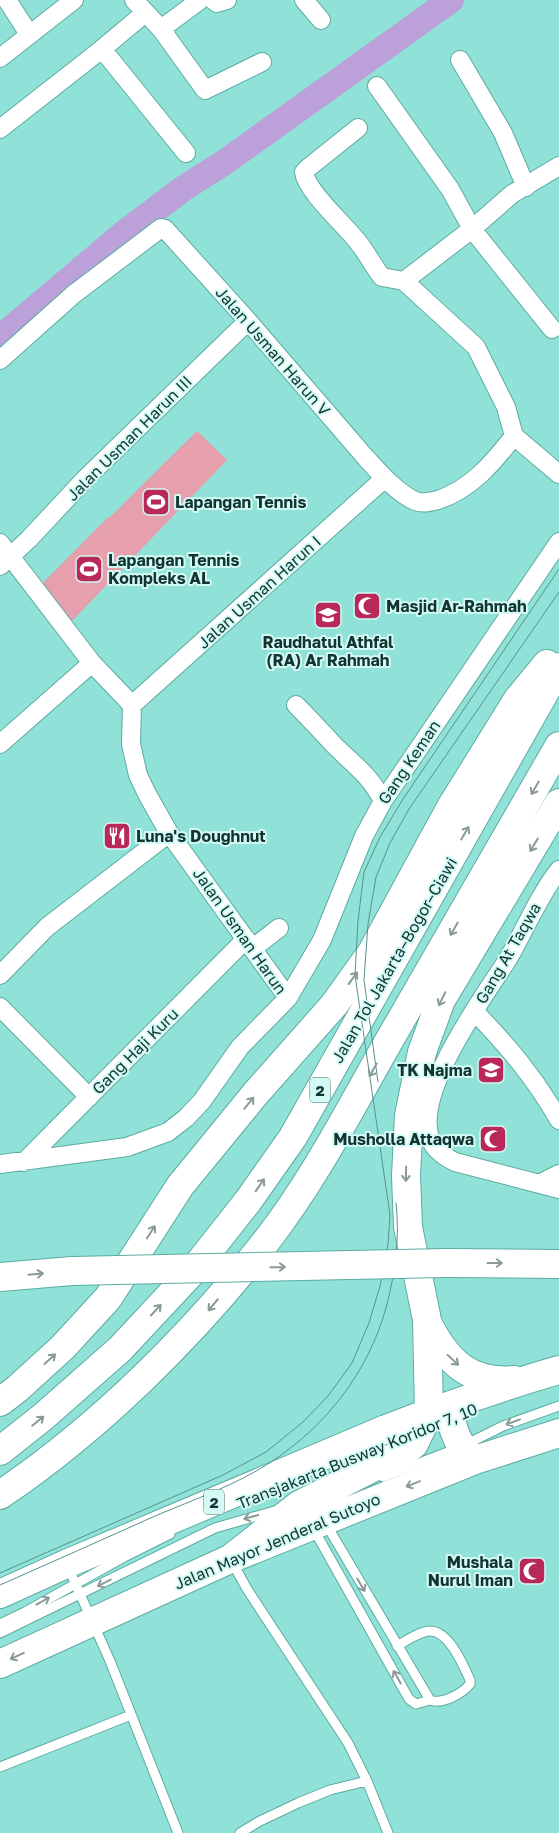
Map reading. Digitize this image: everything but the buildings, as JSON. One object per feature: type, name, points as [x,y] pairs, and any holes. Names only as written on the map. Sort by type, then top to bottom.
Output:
[{"type":"highway","points":[[0,1402],[63,1347],[108,1298],[180,1186],[256,1093],[334,1005],[372,952],[451,807],[518,699],[559,649]]},
{"type":"highway","name":"Jalan Tol Jakarta–Bogor–Ciawi","points":[[0,1452],[120,1349],[192,1272],[248,1201],[293,1137],[559,667]]},
{"type":"highway","name":"2","points":[[0,1495],[31,1474],[88,1428],[156,1364],[205,1314],[265,1242],[314,1171],[559,746]]},
{"type":"highway","points":[[468,1453],[439,1418],[427,1320],[408,1227],[406,1176],[409,1114],[422,1052],[441,1000],[559,803]]},
{"type":"highway","points":[[0,1277],[72,1272],[446,1263],[559,1264]]},
{"type":"highway","points":[[427,1320],[438,1342],[449,1358],[465,1371],[483,1379],[503,1381],[528,1379]]},
{"type":"highway","name":"2","points":[[0,1594],[71,1574],[528,1379],[559,1370]]},
{"type":"highway","points":[[312,1517],[402,1454],[439,1418]]},
{"type":"highway","name":"Jalan Mayor Jenderal Sutoyo","points":[[0,1664],[230,1559],[312,1517],[468,1453],[559,1433]]},
{"type":"street","points":[[7,0],[29,34]]},
{"type":"street","points":[[0,58],[74,0]]},
{"type":"street","points":[[134,0],[161,29],[205,90],[262,62]]},
{"type":"street","points":[[161,29],[200,0]]},
{"type":"street","points":[[213,0],[217,3],[227,0]]},
{"type":"street","points":[[304,0],[321,20]]},
{"type":"street","points":[[0,129],[102,50],[139,18]]},
{"type":"street","points":[[102,50],[186,153]]},
{"type":"street","points":[[460,60],[503,133],[526,187]]},
{"type":"street","points":[[377,86],[450,189],[472,229],[552,329]]},
{"type":"street","points":[[358,128],[308,168],[304,172],[305,178],[317,195],[360,243],[367,257],[382,277],[404,281],[476,347],[506,407],[514,436],[559,474]]},
{"type":"street","points":[[404,281],[472,229],[512,194],[559,166]]},
{"type":"street","name":"Jalan Usman Harun V","points":[[0,360],[74,294],[158,229],[164,229],[248,321],[366,458],[405,495],[417,502],[428,503],[462,489],[499,456],[514,436]]},
{"type":"street","name":"Jalan Usman Harun III","points":[[4,555],[29,539],[85,479],[248,321]]},
{"type":"street","name":"Jalan Usman Harun I","points":[[132,705],[385,478]]},
{"type":"street","name":"Gang Keman","points":[[288,998],[322,940],[364,836],[383,801],[559,542]]},
{"type":"street","points":[[4,555],[92,663],[132,705]]},
{"type":"street","points":[[0,744],[92,663]]},
{"type":"street","name":"Jalan Usman Harun","points":[[0,1164],[127,1147],[168,1132],[197,1107],[240,1047],[288,998],[169,833],[146,794],[138,775],[132,744],[132,705]]},
{"type":"street","points":[[296,705],[364,772],[374,784],[383,801]]},
{"type":"street","points":[[0,975],[47,927],[169,833]]},
{"type":"street","name":"Gang At Taqwa","points":[[559,870],[549,883],[509,956],[452,1045],[428,1109],[428,1125],[433,1145],[442,1155],[454,1162],[559,1189]]},
{"type":"street","name":"Gang Haji Kuru","points":[[24,1162],[249,944],[279,928]]},
{"type":"street","points":[[0,1007],[89,1097]]},
{"type":"street","name":"Gang At Taqwa","points":[[474,1011],[522,1063],[559,1119]]},
{"type":"street","points":[[539,1184],[559,1174]]},
{"type":"lane","name":"Transjakarta Busway Koridor 7, 10","points":[[374,1480],[468,1453],[503,1426],[559,1406]]},
{"type":"lane","name":"Transjakarta Busway Koridor 7, 10","points":[[0,1633],[215,1528],[312,1517],[356,1487]]},
{"type":"lane","points":[[312,1517],[397,1646],[430,1700]]},
{"type":"lane","points":[[312,1517],[324,1550],[409,1699],[416,1704],[430,1700],[441,1702],[462,1692],[470,1684],[470,1680],[448,1640],[435,1632],[428,1631],[419,1634],[397,1646]]},
{"type":"lane","points":[[0,1624],[71,1574],[124,1557],[182,1529]]},
{"type":"lane","points":[[230,1559],[247,1589],[348,1744],[367,1781],[388,1833]]},
{"type":"lane","points":[[71,1574],[93,1621],[178,1833]]},
{"type":"lane","points":[[0,1767],[131,1715]]},
{"type":"lane","points":[[240,1833],[298,1802],[330,1790],[367,1781]]},
{"type":"shaded area","name":"Lapangan Tennis","points":[[197,431],[227,460],[71,622],[37,589]]},
{"type":"waterway","points":[[0,338],[123,234],[184,188],[225,162],[451,0]]},
{"type":"tram line","points":[[0,1573],[223,1475],[266,1452],[303,1422],[328,1396],[352,1363],[369,1323],[380,1286],[388,1244],[390,1215],[355,975],[358,921],[364,872],[380,837],[403,799],[559,569]]},
{"type":"tram line","points":[[378,1082],[364,980],[368,924],[376,877],[390,843],[409,809],[559,592]]},
{"type":"tram line","points":[[0,1585],[244,1477],[271,1462],[310,1431],[343,1395],[368,1354],[378,1331],[386,1308],[394,1269],[397,1243],[396,1203]]},
{"type":"place","name":"Lapangan Tennis","points":[[156,502]]},
{"type":"place","name":"Lapangan Tennis Kompleks AL","points":[[89,569]]},
{"type":"place","name":"Masjid Ar-Rahmah","points":[[367,606]]},
{"type":"place","name":"Raudhatul Athfal (RA) Ar Rahmah","points":[[328,615]]},
{"type":"place","name":"Luna's Doughnut","points":[[117,836]]},
{"type":"place","name":"TK Najma","points":[[491,1070]]},
{"type":"place","name":"Musholla Attaqwa","points":[[493,1139]]},
{"type":"place","name":"Mushala Nurul Iman","points":[[532,1571]]}]
